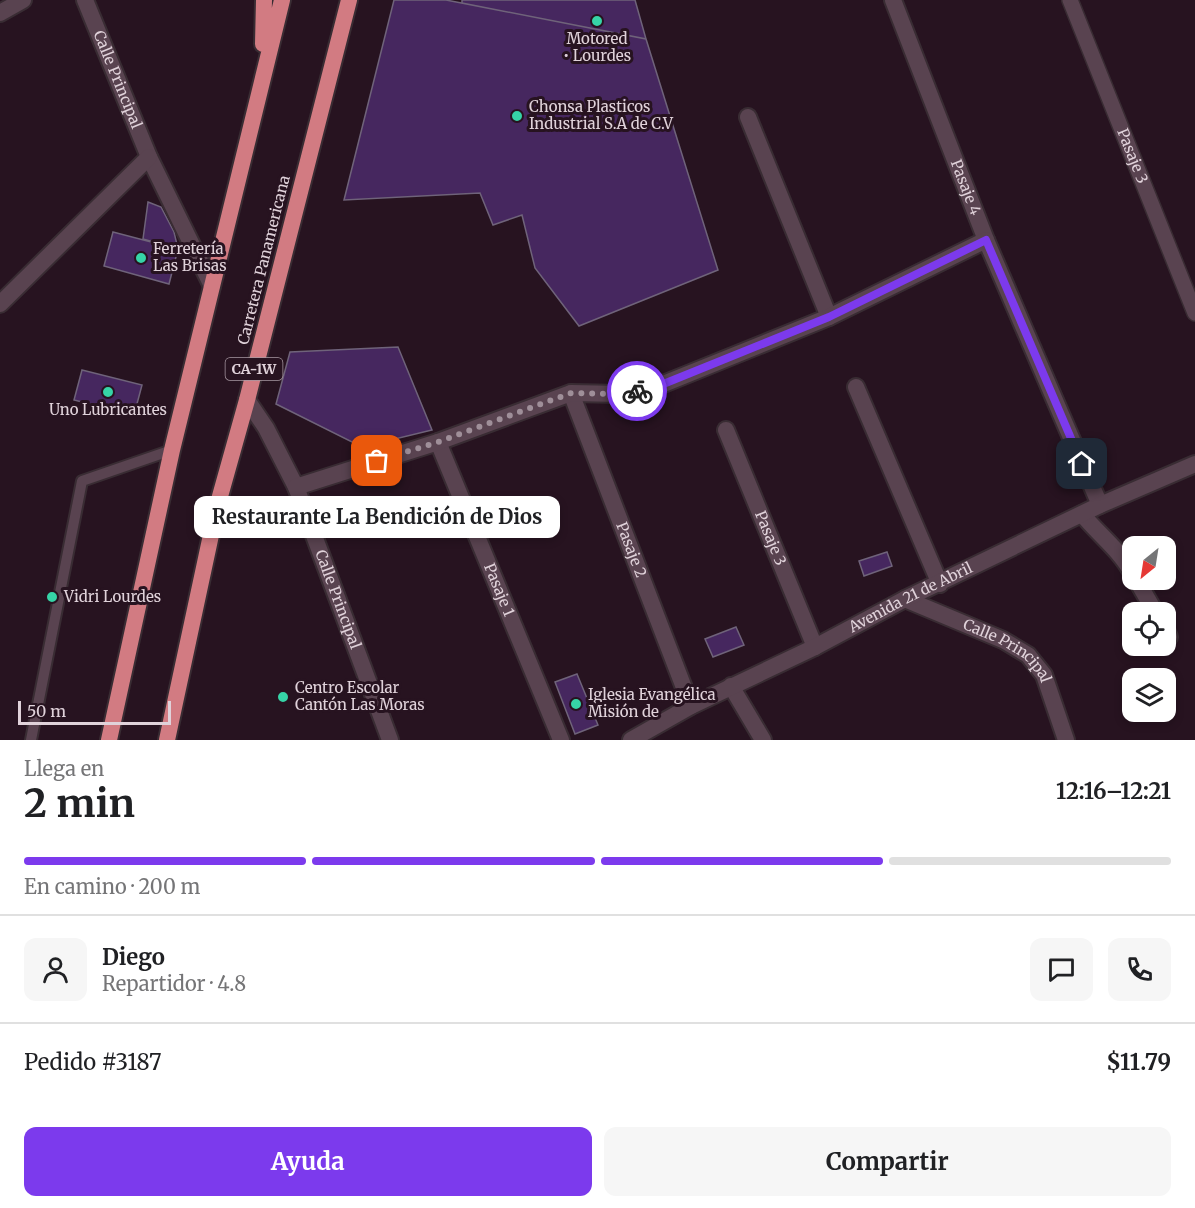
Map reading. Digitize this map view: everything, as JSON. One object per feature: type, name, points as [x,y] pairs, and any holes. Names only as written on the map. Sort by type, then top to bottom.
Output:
[{"type":"highway","points":[[261,80],[264,0]]},
{"type":"highway","points":[[109,740],[172,450],[282,0]]},
{"type":"highway","name":"Carretera Panamericana","points":[[167,740],[217,507],[350,0]]},
{"type":"street","points":[[0,13],[23,0]]},
{"type":"street","name":"Calle Principal","points":[[85,0],[149,157],[212,286]]},
{"type":"street","name":"Pasaje 4","points":[[893,0],[986,240],[1100,505]]},
{"type":"street","name":"Pasaje 3","points":[[1070,0],[1195,313]]},
{"type":"street","points":[[747,117],[829,317]]},
{"type":"street","points":[[0,304],[149,157]]},
{"type":"street","points":[[296,487],[438,442],[571,393],[622,394],[651,389],[829,317],[986,240]]},
{"type":"street","points":[[856,387],[940,584]]},
{"type":"street","name":"Pasaje 2","points":[[571,393],[691,706]]},
{"type":"street","name":"Calle Principal","points":[[246,400],[266,428],[296,487],[390,740]]},
{"type":"street","name":"Pasaje 3","points":[[726,430],[815,648]]},
{"type":"street","name":"Pasaje 1","points":[[438,442],[561,740]]},
{"type":"street","name":"Avenida 21 de Abril","points":[[631,740],[691,706],[815,648],[905,599],[1100,505],[1195,464]]},
{"type":"street","points":[[1082,514],[1102,538],[1122,555]]},
{"type":"street","name":"Calle Principal","points":[[905,599],[1003,640],[1028,655],[1044,675],[1066,740]]},
{"type":"street","points":[[731,686],[764,740]]},
{"type":"lane","points":[[31,740],[82,481],[172,450]]},
{"type":"building","name":"Chonsa Plasticos Industrial S.A de C.V","points":[[394,0],[446,0],[646,39],[718,270],[579,326],[535,268],[522,215],[493,225],[480,193],[344,200]]},
{"type":"building","name":"Motored • Lourdes","points":[[462,0],[635,0],[646,39],[462,3]]},
{"type":"building","points":[[148,202],[161,207],[174,232],[178,249],[143,239]]},
{"type":"building","name":"Ferretería Las Brisas","points":[[113,232],[178,249],[169,284],[104,266]]},
{"type":"building","points":[[398,347],[432,430],[362,447],[276,404],[290,352]]},
{"type":"building","name":"Uno Lubricantes","points":[[82,370],[142,385],[134,415],[74,400]]},
{"type":"building","points":[[887,552],[892,566],[864,576],[859,561]]},
{"type":"building","points":[[736,627],[744,645],[713,657],[705,639]]},
{"type":"building","name":"Iglesia Evangélica Misión de","points":[[577,674],[598,725],[575,734],[555,682]]},
{"type":"way so far","points":[[377,461],[438,442],[571,393],[622,394],[637,391]]},
{"type":"place","name":"Motored • Lourdes","points":[[597,21]]},
{"type":"place","name":"Chonsa Plasticos Industrial S.A de C.V","points":[[517,116]]},
{"type":"place","name":"Ferretería Las Brisas","points":[[141,258]]},
{"type":"place","name":"Uno Lubricantes","points":[[108,392]]},
{"type":"place","name":"Restaurante La Bendición de Dios","points":[[377,461]]},
{"type":"place","name":"Vidri Lourdes","points":[[52,597]]},
{"type":"place","name":"Centro Escolar Cantón Las Moras","points":[[283,697]]},
{"type":"place","name":"Iglesia Evangélica Misión de","points":[[576,704]]},
{"type":"route","points":[[637,391],[651,389],[829,317],[986,240],[1082,464]]}]
